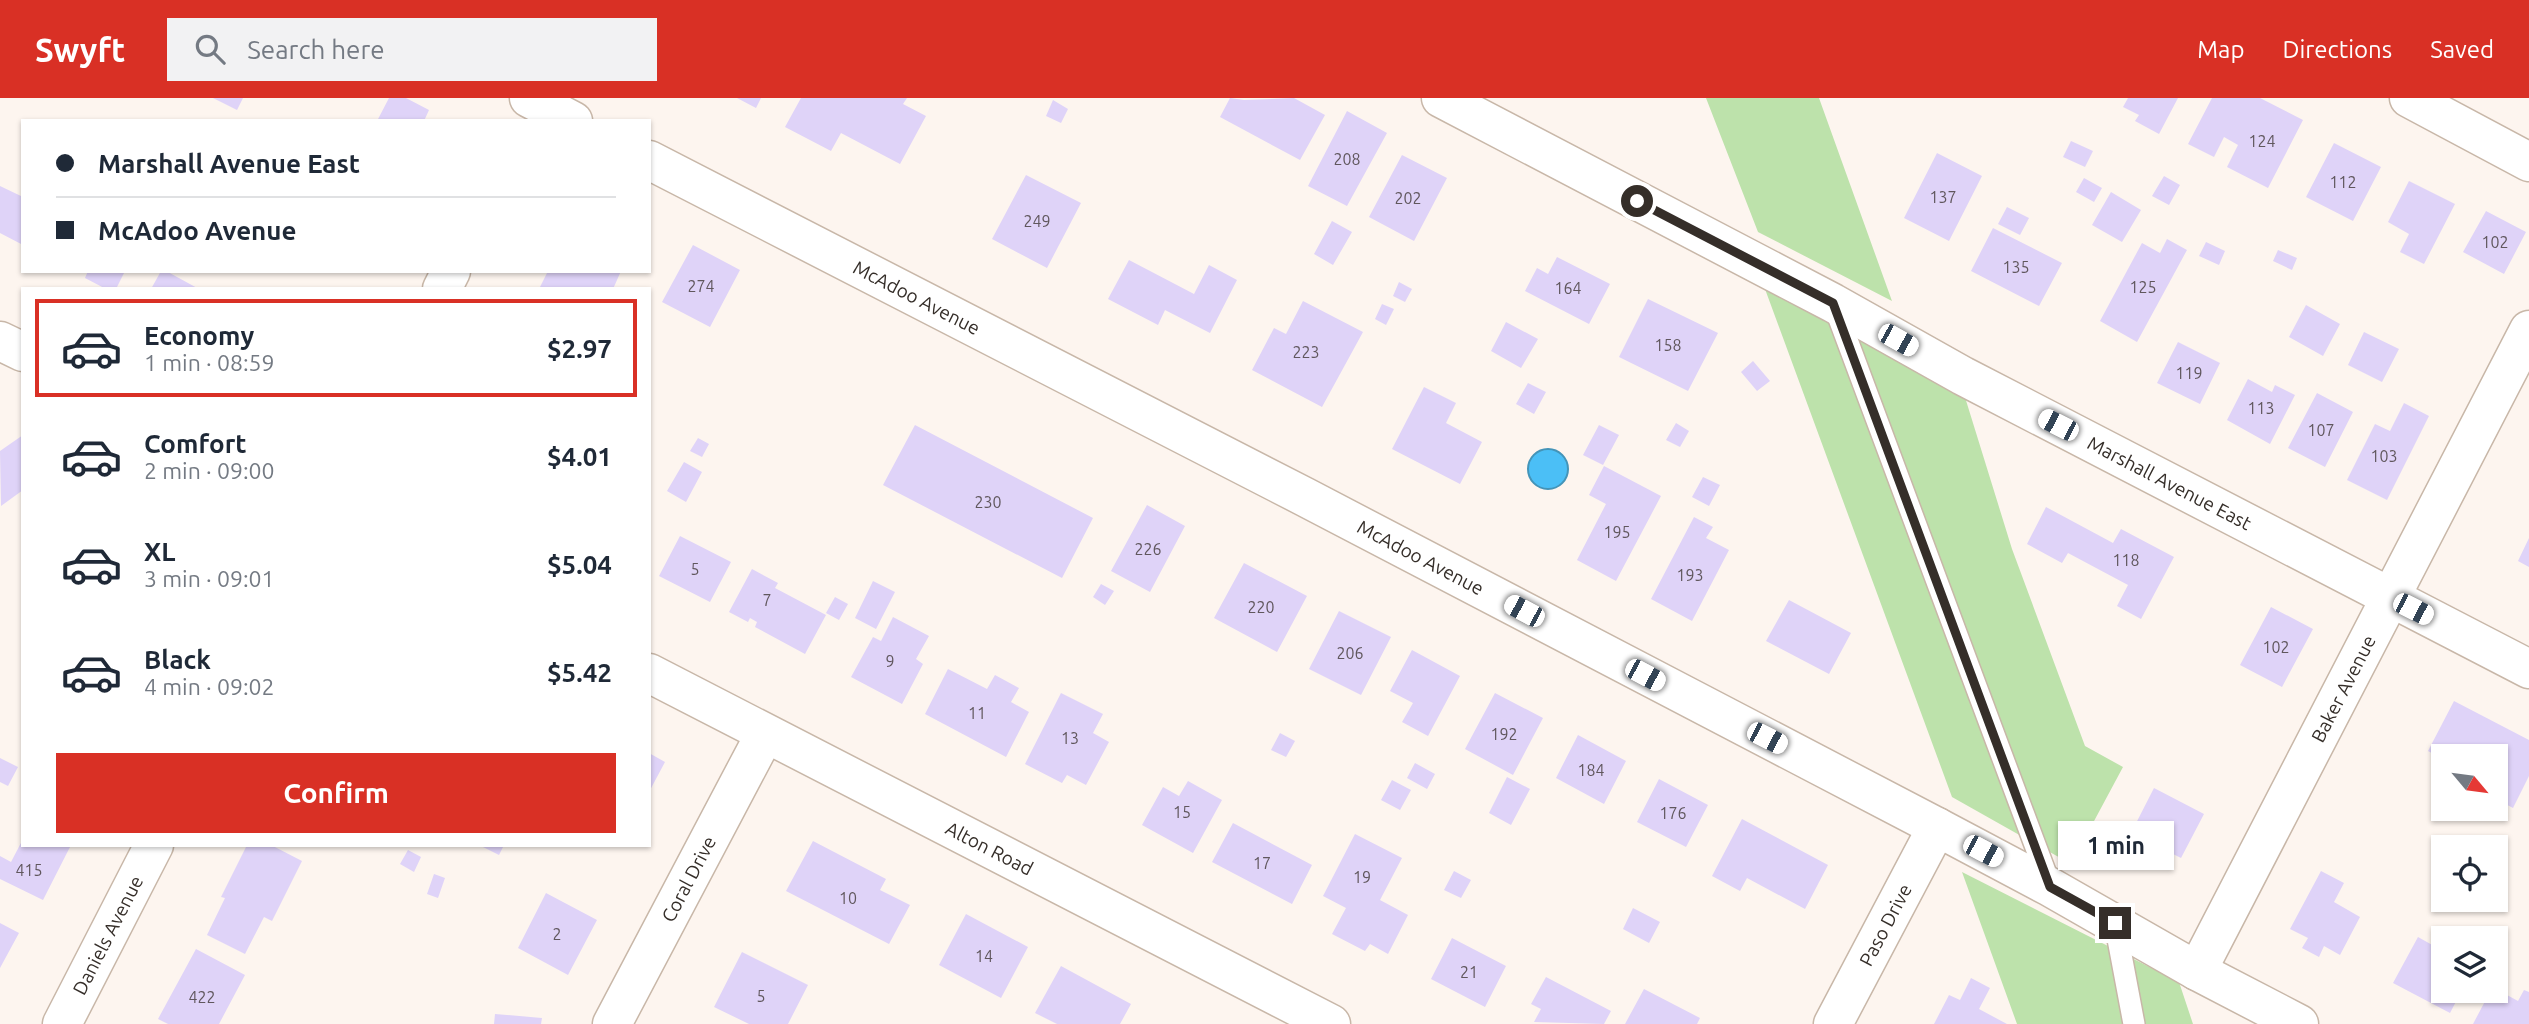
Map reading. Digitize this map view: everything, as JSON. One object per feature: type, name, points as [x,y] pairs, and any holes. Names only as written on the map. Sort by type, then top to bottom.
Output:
[{"type":"street","name":"Marshall Avenue East","points":[[1441,98],[1833,303],[1963,376],[2529,669]]},
{"type":"street","points":[[2409,98],[2529,162]]},
{"type":"street","points":[[535,105],[568,119]]},
{"type":"street","name":"McAdoo Avenue","points":[[651,161],[1305,497],[1937,827],[2050,887],[2197,971],[2299,1024]]},
{"type":"street","name":"Baker Avenue","points":[[2197,971],[2529,330]]},
{"type":"street","points":[[0,341],[21,351]]},
{"type":"street","name":"Alton Road","points":[[651,674],[1331,1024]]},
{"type":"street","name":"Coral Drive","points":[[612,1024],[765,734]]},
{"type":"street","name":"Paso Drive","points":[[1833,1024],[1937,827]]},
{"type":"street","name":"Daniels Avenue","points":[[62,1024],[153,847]]},
{"type":"lane","points":[[1833,303],[2050,887]]},
{"type":"lane","points":[[2115,923],[2134,1024]]},
{"type":"green space","points":[[1706,98],[1819,98],[1892,301],[1758,232]]},
{"type":"green space","points":[[1765,289],[1964,394],[2012,549],[2085,746],[2123,767],[2071,864],[1952,797]]},
{"type":"green space","points":[[1962,872],[2179,982],[2193,1024],[2017,1024]]},
{"type":"water","points":[[1548,449],[1556,450],[1562,455],[1567,461],[1567,477],[1562,483],[1556,488],[1548,489],[1540,488],[1534,483],[1529,477],[1528,469],[1529,461],[1534,455],[1540,450]]},
{"type":"building","points":[[213,98],[243,98],[237,110]]},
{"type":"building","points":[[389,98],[406,98],[429,110],[425,119],[378,119]]},
{"type":"building","points":[[737,98],[761,98],[756,108]]},
{"type":"building","points":[[801,98],[907,98],[903,104],[926,116],[900,164],[841,133],[831,151],[785,127]]},
{"type":"building","points":[[1230,98],[1294,98],[1325,115],[1300,160],[1220,117]]},
{"type":"building","points":[[2128,98],[2178,98],[2159,134],[2135,121],[2139,115],[2123,107]]},
{"type":"building","points":[[2212,98],[2260,98],[2303,120],[2268,188],[2227,167],[2238,145],[2224,137],[2214,157],[2188,144]]},
{"type":"building","points":[[1053,100],[1068,109],[1061,123],[1046,116]]},
{"type":"building","points":[[1347,111],[1387,133],[1347,206],[1308,186]]},
{"type":"building","points":[[2071,141],[2093,151],[2085,167],[2063,157]]},
{"type":"building","points":[[2334,143],[2381,167],[2353,221],[2306,197]]},
{"type":"building","points":[[1937,153],[1982,176],[1949,241],[1904,218]]},
{"type":"building","points":[[1402,155],[1447,178],[1414,241],[1369,217]]},
{"type":"building","points":[[1026,175],[1081,203],[1047,268],[992,239]]},
{"type":"building","points":[[2164,176],[2180,185],[2169,205],[2152,196]]},
{"type":"building","points":[[2084,178],[2102,188],[2094,202],[2076,192]]},
{"type":"building","points":[[2409,181],[2455,204],[2424,264],[2400,252],[2409,234],[2388,222]]},
{"type":"building","points":[[0,186],[21,196],[21,244],[0,233]]},
{"type":"building","points":[[2111,192],[2141,210],[2122,242],[2092,225]]},
{"type":"building","points":[[2007,207],[2029,218],[2020,235],[1998,224]]},
{"type":"building","points":[[2486,211],[2526,232],[2504,274],[2463,252]]},
{"type":"building","points":[[1332,221],[1352,232],[1333,265],[1314,254]]},
{"type":"building","points":[[1993,228],[2062,263],[2039,306],[1971,271]]},
{"type":"building","points":[[2167,239],[2187,250],[2137,342],[2100,321],[2142,243],[2160,253]]},
{"type":"building","points":[[2206,242],[2225,251],[2219,265],[2199,256]]},
{"type":"building","points":[[693,245],[740,270],[710,327],[662,302]]},
{"type":"building","points":[[2278,250],[2297,258],[2292,270],[2273,261]]},
{"type":"building","points":[[1557,257],[1610,284],[1589,324],[1525,291],[1537,268],[1548,274]]},
{"type":"building","points":[[1129,260],[1194,294],[1209,265],[1237,280],[1210,333],[1165,310],[1158,325],[1108,299]]},
{"type":"building","points":[[87,273],[124,273],[117,287],[102,287],[85,278]]},
{"type":"building","points":[[160,273],[170,273],[195,287],[152,287]]},
{"type":"building","points":[[547,273],[620,273],[614,287],[540,287]]},
{"type":"building","points":[[1399,282],[1412,289],[1405,302],[1393,296]]},
{"type":"building","points":[[1648,299],[1718,333],[1688,391],[1619,357]]},
{"type":"building","points":[[1303,301],[1363,332],[1322,407],[1252,370],[1274,328],[1286,334]]},
{"type":"building","points":[[1382,304],[1394,309],[1386,325],[1375,319]]},
{"type":"building","points":[[2306,305],[2340,324],[2323,356],[2289,337]]},
{"type":"building","points":[[1506,322],[1538,339],[1521,368],[1491,351]]},
{"type":"building","points":[[2364,332],[2399,349],[2382,382],[2348,365]]},
{"type":"building","points":[[2178,342],[2220,363],[2200,404],[2157,383]]},
{"type":"building","points":[[1753,361],[1770,381],[1757,391],[1741,372]]},
{"type":"building","points":[[2248,379],[2272,392],[2275,385],[2295,395],[2270,444],[2227,420]]},
{"type":"building","points":[[1528,383],[1546,392],[1534,414],[1516,404]]},
{"type":"building","points":[[1424,387],[1456,403],[1446,423],[1482,442],[1460,484],[1392,449]]},
{"type":"building","points":[[2317,393],[2353,412],[2325,467],[2288,448]]},
{"type":"building","points":[[2404,403],[2429,416],[2387,500],[2347,480],[2375,424],[2390,431]]},
{"type":"building","points":[[1676,423],[1689,431],[1680,447],[1666,440]]},
{"type":"building","points":[[915,425],[1093,518],[1062,578],[883,485]]},
{"type":"building","points":[[1599,425],[1619,435],[1603,465],[1583,455]]},
{"type":"building","points":[[21,436],[21,491],[1,506],[0,451]]},
{"type":"building","points":[[698,438],[709,444],[702,457],[690,451]]},
{"type":"building","points":[[684,462],[702,472],[686,502],[667,491]]},
{"type":"building","points":[[1604,466],[1661,496],[1616,581],[1577,560],[1606,504],[1589,495]]},
{"type":"building","points":[[1703,477],[1720,485],[1709,506],[1692,497]]},
{"type":"building","points":[[1147,505],[1185,526],[1150,592],[1111,571]]},
{"type":"building","points":[[2046,507],[2113,543],[2121,529],[2174,557],[2141,619],[2117,606],[2128,585],[2068,553],[2062,563],[2027,544]]},
{"type":"building","points":[[1694,517],[1713,527],[1706,538],[1729,550],[1692,621],[1651,599]]},
{"type":"building","points":[[680,536],[731,562],[710,602],[659,576]]},
{"type":"building","points":[[2529,538],[2529,567],[2518,561]]},
{"type":"building","points":[[1244,563],[1307,596],[1277,652],[1214,618]]},
{"type":"building","points":[[752,569],[778,583],[775,588],[826,615],[805,654],[755,627],[757,622],[750,618],[748,622],[729,612]]},
{"type":"building","points":[[873,581],[895,592],[876,629],[855,618]]},
{"type":"building","points":[[1101,584],[1114,591],[1105,605],[1093,597]]},
{"type":"building","points":[[835,597],[848,604],[839,620],[826,613]]},
{"type":"building","points":[[1789,600],[1851,633],[1829,674],[1766,641]]},
{"type":"building","points":[[2271,607],[2313,629],[2282,687],[2240,665]]},
{"type":"building","points":[[1339,611],[1391,637],[1361,695],[1309,669]]},
{"type":"building","points":[[893,617],[929,636],[916,659],[923,664],[902,704],[851,677],[873,637],[881,641]]},
{"type":"building","points":[[1412,650],[1460,676],[1428,736],[1402,722],[1413,703],[1390,691]]},
{"type":"building","points":[[948,669],[987,689],[995,675],[1019,688],[1011,702],[1029,712],[1006,757],[925,714]]},
{"type":"building","points":[[1061,693],[1103,714],[1093,733],[1109,742],[1086,785],[1067,775],[1062,783],[1025,764]]},
{"type":"building","points":[[1495,693],[1543,718],[1513,775],[1465,749]]},
{"type":"building","points":[[2454,701],[2529,740],[2529,776],[2513,808],[2508,805],[2508,744],[2432,744]]},
{"type":"building","points":[[1280,733],[1295,741],[1286,757],[1271,750]]},
{"type":"building","points":[[1578,735],[1626,761],[1604,804],[1556,778]]},
{"type":"building","points":[[651,754],[665,762],[651,788]]},
{"type":"building","points":[[0,758],[18,767],[8,786],[0,782]]},
{"type":"building","points":[[1415,763],[1435,774],[1427,789],[1407,778]]},
{"type":"building","points":[[1507,777],[1530,789],[1511,825],[1489,813]]},
{"type":"building","points":[[1659,779],[1708,805],[1686,847],[1637,822]]},
{"type":"building","points":[[1392,780],[1411,790],[1400,810],[1381,800]]},
{"type":"building","points":[[1188,781],[1222,800],[1193,853],[1142,825],[1163,787],[1179,796]]},
{"type":"building","points":[[2154,788],[2204,814],[2181,858],[2131,833]]},
{"type":"building","points":[[1742,819],[1828,865],[1805,909],[1747,878],[1740,891],[1712,876]]},
{"type":"building","points":[[1233,823],[1312,865],[1292,904],[1212,862]]},
{"type":"building","points":[[1355,834],[1402,858],[1380,900],[1408,915],[1388,954],[1370,944],[1365,951],[1332,934],[1346,908],[1323,896]]},
{"type":"building","points":[[813,841],[886,879],[880,890],[910,905],[889,944],[786,891]]},
{"type":"building","points":[[21,843],[21,847],[70,847],[43,900],[0,879],[0,856],[11,862]]},
{"type":"building","points":[[246,847],[275,847],[302,861],[272,921],[264,917],[245,954],[207,935],[225,898],[221,897]]},
{"type":"building","points":[[483,847],[503,847],[499,855]]},
{"type":"building","points":[[408,850],[421,857],[414,872],[400,864]]},
{"type":"building","points":[[1454,871],[1471,880],[1461,898],[1444,890]]},
{"type":"building","points":[[2321,871],[2344,883],[2334,902],[2360,917],[2340,955],[2324,946],[2319,957],[2302,948],[2308,938],[2290,929]]},
{"type":"building","points":[[434,874],[445,878],[438,898],[427,894]]},
{"type":"building","points":[[546,893],[597,920],[568,975],[518,948]]},
{"type":"building","points":[[1633,908],[1660,922],[1649,943],[1623,929]]},
{"type":"building","points":[[966,914],[1028,947],[1001,998],[939,965]]},
{"type":"building","points":[[0,923],[19,933],[0,968]]},
{"type":"building","points":[[2418,937],[2431,944],[2431,1003],[2393,983]]},
{"type":"building","points":[[1452,938],[1506,966],[1485,1007],[1431,979]]},
{"type":"building","points":[[196,949],[245,975],[219,1024],[168,1024],[158,1019]]},
{"type":"building","points":[[742,952],[808,985],[788,1024],[749,1024],[714,1007]]},
{"type":"building","points":[[1061,966],[1131,1004],[1120,1024],[1057,1024],[1035,1013]]},
{"type":"building","points":[[1546,977],[1611,1011],[1604,1024],[1534,1022],[1541,1009],[1531,1004]]},
{"type":"building","points":[[1971,978],[1990,988],[1979,1009],[2007,1024],[1934,1024],[1949,995],[1960,1000]]},
{"type":"building","points":[[1644,989],[1700,1018],[1697,1024],[1625,1024]]},
{"type":"building","points":[[2524,990],[2529,992],[2529,1024],[2473,1024],[2484,1003],[2508,1003],[2508,996],[2518,1001]]},
{"type":"building","points":[[2431,1003],[2455,1003],[2450,1013]]},
{"type":"building","points":[[495,1014],[542,1018],[541,1024],[494,1024]]},
{"type":"route","points":[[1637,201],[1833,303],[2050,887],[2115,923]]}]
